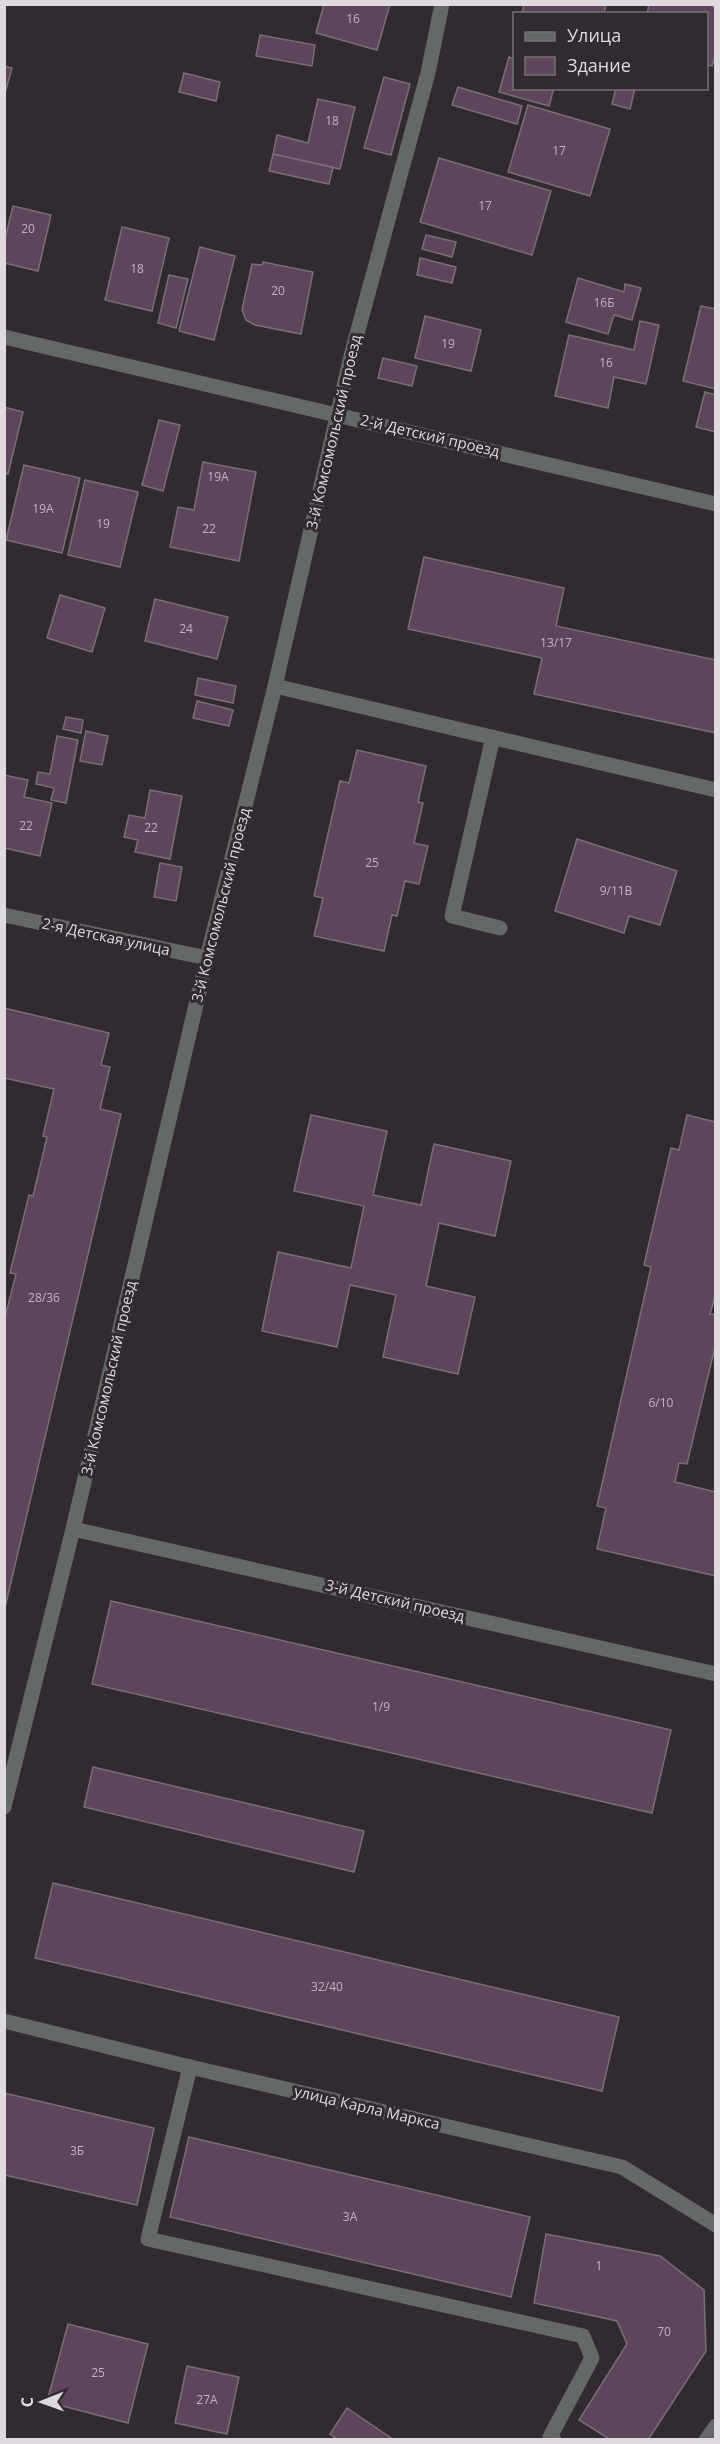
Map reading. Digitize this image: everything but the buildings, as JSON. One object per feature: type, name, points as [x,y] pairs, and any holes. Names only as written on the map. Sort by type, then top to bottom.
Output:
[{"type":"street","name":"3-й Комсомольский проезд","points":[[4,1807],[73,1529],[207,958],[275,686],[337,414],[428,73],[442,4]]},
{"type":"street","name":"2-й Детский проезд","points":[[4,337],[716,504]]},
{"type":"street","points":[[275,686],[716,790]]},
{"type":"street","points":[[493,737],[452,916],[500,928]]},
{"type":"street","name":"2-я Детская улица","points":[[4,915],[207,958]]},
{"type":"street","name":"3-й Детский проезд","points":[[73,1529],[716,1674]]},
{"type":"street","name":"улица Карла Маркса","points":[[4,2021],[190,2067],[622,2167],[716,2225]]},
{"type":"street","points":[[190,2067],[148,2239],[583,2336],[592,2358],[550,2437],[554,2439]]},
{"type":"street","points":[[706,2439],[716,2426]]}]
